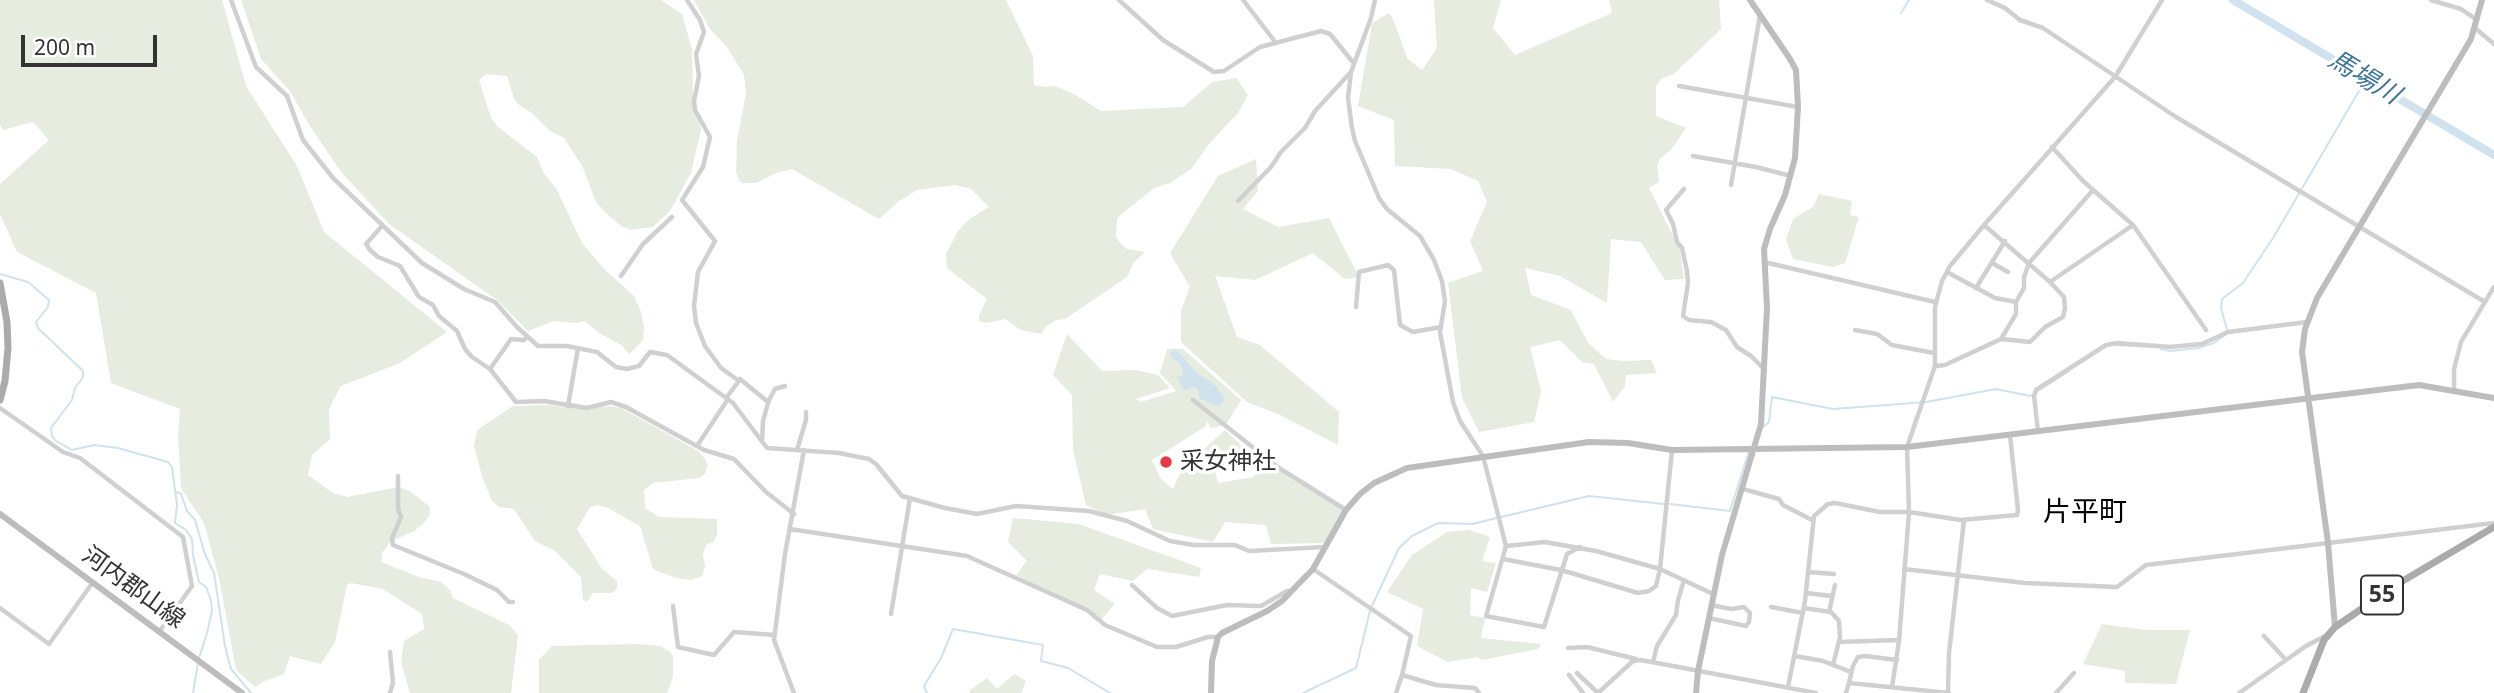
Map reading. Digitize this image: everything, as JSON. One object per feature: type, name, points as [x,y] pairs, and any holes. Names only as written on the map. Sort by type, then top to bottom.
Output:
[{"type":"main road","points":[[0,400],[7,369],[8,348],[8,322],[1,288]]},
{"type":"main road","name":"55","points":[[2303,693],[2326,636],[2335,627],[2401,582],[2494,525]]},
{"type":"street","points":[[231,0],[256,67],[287,96],[293,107],[299,131],[310,150],[334,178],[422,263],[464,289],[495,302],[527,337],[544,347],[578,348],[598,353],[616,367],[627,369],[639,366],[650,352],[662,353],[727,398],[762,442],[771,449],[847,454],[869,459],[881,469],[898,493],[909,498],[975,514],[1016,506],[1089,511],[1127,521],[1170,541],[1193,545],[1235,545],[1249,551],[1325,547]]},
{"type":"street","points":[[687,0],[704,32],[696,54],[699,76],[694,101],[695,110],[710,137],[703,167],[681,200],[715,238],[712,250],[698,272],[694,306],[696,323],[705,346],[721,368],[739,381],[697,446]]},
{"type":"street","points":[[1119,0],[1163,40],[1214,72],[1219,73],[1259,47],[1316,32],[1327,32],[1353,62]]},
{"type":"street","points":[[1243,0],[1276,43]]},
{"type":"street","points":[[1375,0],[1371,18],[1350,72],[1349,109],[1355,141],[1375,190],[1384,206],[1420,236],[1434,260],[1445,298],[1441,327],[1456,412],[1483,456],[1506,546],[1486,616],[1544,627],[1568,552],[1580,547]]},
{"type":"street","points":[[1892,687],[1899,640],[1909,512],[1907,447],[1935,366],[1935,302],[1947,272],[1984,225],[2115,77],[2162,0]]},
{"type":"street","points":[[2431,0],[2461,9],[2477,20]]},
{"type":"street","points":[[2335,627],[2328,543],[2302,352],[2307,322],[2312,306],[2437,100],[2475,28],[2482,0]]},
{"type":"street","points":[[1990,1],[2002,6],[2020,20],[2043,28],[2115,77],[2282,182],[2485,302]]},
{"type":"street","points":[[1696,693],[1713,594],[1761,424],[1765,370],[1766,240],[1791,176],[1795,158],[1798,107],[1796,70],[1753,2]]},
{"type":"street","points":[[1731,186],[1744,98],[1761,15]]},
{"type":"street","points":[[2475,28],[2494,44]]},
{"type":"street","points":[[1238,201],[1274,164],[1281,152],[1305,128],[1332,91],[1350,72]]},
{"type":"street","points":[[1679,86],[1798,107]]},
{"type":"street","points":[[2052,147],[2093,190],[2133,225],[2206,330]]},
{"type":"street","points":[[1693,156],[1791,176]]},
{"type":"street","points":[[1684,189],[1666,210],[1674,224],[1687,271],[1683,316],[1689,320],[1711,322],[1726,330],[1737,347],[1765,370]]},
{"type":"street","points":[[2001,339],[2016,314],[2016,302],[2024,289],[2024,277],[2029,263],[2093,190]]},
{"type":"street","points":[[621,276],[643,244],[672,218]]},
{"type":"street","points":[[1935,366],[1945,365],[2001,339],[2030,342],[2045,327],[2063,317],[2066,308],[2064,297],[2005,241],[1984,225]]},
{"type":"street","points":[[2050,282],[2133,225]]},
{"type":"street","points":[[383,226],[366,244],[370,250],[378,257],[400,266],[419,297],[433,305],[439,316],[457,331],[465,349],[490,369],[516,401],[544,401],[587,408],[606,402],[619,404],[708,452],[737,461],[766,492],[794,514]]},
{"type":"street","points":[[1976,288],[2005,241]]},
{"type":"street","points":[[1764,262],[1935,302]]},
{"type":"street","points":[[1992,263],[2008,272]]},
{"type":"street","points":[[1356,307],[1359,272],[1388,265],[1394,270],[1400,325],[1413,332],[1441,327]]},
{"type":"street","points":[[1947,272],[1995,298],[2016,302]]},
{"type":"street","points":[[2454,390],[2456,357],[2461,342],[2494,287]]},
{"type":"street","points":[[2038,431],[2034,394],[2036,390],[2106,345],[2117,343],[2170,347],[2202,344],[2228,332],[2307,322]]},
{"type":"street","points":[[1856,330],[1877,334],[1892,345],[1934,353]]},
{"type":"street","points":[[490,369],[511,339],[524,340],[527,337]]},
{"type":"street","points":[[568,406],[578,348]]},
{"type":"street","points":[[740,379],[768,402]]},
{"type":"street","points":[[790,529],[974,559],[1087,610],[1115,630],[1157,647],[1176,647],[1208,637],[1218,637],[1267,611],[1293,591],[1313,569],[1346,510],[1367,488],[1392,473],[1427,464],[1589,442],[1628,443],[1672,450],[1907,447],[2419,385],[2494,398]]},
{"type":"street","points":[[762,442],[762,421],[768,402],[775,389],[785,386]]},
{"type":"street","points":[[1193,400],[1279,468],[1346,510]]},
{"type":"street","points":[[0,408],[63,452],[80,458],[183,537],[192,586],[159,632]]},
{"type":"street","points":[[797,450],[806,412]]},
{"type":"street","points":[[1787,687],[1804,610],[1812,520],[1824,506],[1835,503],[1880,512],[1909,512],[1964,520],[2014,516],[2018,514],[2010,435]]},
{"type":"street","points":[[794,693],[776,646],[775,635],[804,450]]},
{"type":"street","points":[[1503,559],[1561,570],[1642,593],[1656,586],[1672,450]]},
{"type":"street","points":[[398,476],[398,509],[401,517],[391,538],[393,545],[464,574],[497,590],[513,602]]},
{"type":"street","points":[[1743,489],[1779,499],[1783,505],[1812,520]]},
{"type":"street","points":[[891,614],[909,498]]},
{"type":"street","name":"河内郡山線","points":[[0,514],[242,693]]},
{"type":"street","points":[[1849,683],[1949,693],[1949,653],[1964,520]]},
{"type":"street","points":[[1904,569],[2025,583],[2118,587],[2146,565],[2494,525]]},
{"type":"street","points":[[1506,546],[1545,542],[1580,547],[1660,569],[1713,594]]},
{"type":"street","points":[[1313,569],[1411,636],[1396,693]]},
{"type":"street","points":[[1808,572],[1834,574]]},
{"type":"street","points":[[1653,662],[1657,646],[1676,615],[1684,580]]},
{"type":"street","points":[[0,608],[49,644],[93,582]]},
{"type":"street","points":[[1132,585],[1157,608],[1172,616],[1227,605],[1261,606],[1293,591]]},
{"type":"street","points":[[1829,612],[1835,585]]},
{"type":"street","points":[[1806,593],[1832,596]]},
{"type":"street","points":[[1709,618],[1746,626],[1749,622],[1750,611],[1744,607],[1733,609],[1712,605]]},
{"type":"street","points":[[673,606],[678,647],[714,655],[734,632],[775,635]]},
{"type":"street","points":[[1771,607],[1835,614],[1840,622],[1839,642],[1833,665]]},
{"type":"street","points":[[2264,636],[2286,660]]},
{"type":"street","points":[[2239,693],[2314,641],[2326,636]]},
{"type":"street","points":[[1211,693],[1212,661],[1218,637]]},
{"type":"street","points":[[1839,642],[1899,640]]},
{"type":"street","points":[[1568,648],[1587,647],[1636,660],[1816,693]]},
{"type":"street","points":[[390,652],[393,683],[390,693]]},
{"type":"street","points":[[1795,656],[1851,672]]},
{"type":"street","points":[[1846,693],[1851,672],[1856,660],[1861,656],[1897,660]]},
{"type":"street","points":[[1577,673],[1598,693],[1636,660]]},
{"type":"street","points":[[2056,693],[2074,673]]},
{"type":"street","points":[[1402,675],[1438,685],[1475,688],[1479,693]]},
{"type":"street","points":[[1569,675],[1583,693]]},
{"type":"street","points":[[1437,692],[1438,685]]},
{"type":"street","points":[[1877,686],[1877,693]]},
{"type":"shaded area","points":[[0,0],[222,0],[246,86],[297,166],[324,232],[447,332],[400,363],[341,386],[329,409],[330,439],[312,455],[308,475],[333,493],[347,497],[398,487],[410,491],[430,507],[430,514],[425,522],[414,531],[390,542],[382,553],[381,562],[419,577],[441,582],[450,590],[453,598],[509,625],[518,635],[511,693],[410,693],[401,662],[404,641],[424,629],[422,614],[383,589],[351,583],[347,585],[335,642],[321,664],[290,656],[284,674],[255,687],[236,670],[219,578],[204,523],[181,488],[178,436],[180,409],[111,383],[96,293],[17,252],[0,214],[0,184],[49,140],[33,122],[3,130],[0,125]]},
{"type":"shaded area","points":[[241,0],[661,0],[682,14],[692,49],[693,101],[701,130],[691,173],[670,211],[653,227],[631,230],[621,226],[606,213],[596,202],[582,166],[564,138],[550,131],[532,113],[519,105],[514,99],[507,76],[486,74],[479,80],[491,118],[498,127],[537,157],[543,172],[557,190],[582,243],[606,271],[634,296],[644,328],[643,339],[634,350],[629,354],[621,345],[599,333],[585,321],[554,321],[528,331],[497,300],[389,224],[342,173],[290,91],[261,59]]},
{"type":"shaded area","points":[[694,0],[1006,0],[1033,56],[1034,85],[1055,86],[1101,111],[1183,107],[1212,82],[1236,78],[1248,95],[1238,113],[1209,144],[1191,169],[1170,183],[1154,188],[1117,218],[1116,237],[1121,244],[1127,249],[1145,252],[1134,262],[1127,277],[1065,319],[1056,320],[1045,327],[1042,334],[1021,330],[1005,319],[986,323],[979,321],[987,299],[947,268],[946,254],[958,231],[968,220],[989,207],[971,189],[955,185],[917,190],[899,201],[879,219],[792,169],[756,183],[741,183],[736,173],[737,141],[746,93],[744,75],[727,47],[710,29]]},
{"type":"shaded area","points":[[1434,0],[1501,0],[1493,28],[1515,55],[1612,13],[1609,0],[1719,0],[1721,29],[1674,74],[1661,79],[1656,86],[1656,116],[1686,128],[1671,150],[1660,159],[1657,166],[1659,182],[1649,188],[1680,250],[1684,279],[1665,280],[1641,242],[1611,239],[1607,303],[1560,276],[1525,268],[1531,295],[1571,310],[1588,343],[1606,359],[1651,360],[1657,373],[1626,375],[1625,386],[1613,402],[1594,364],[1582,362],[1560,340],[1530,347],[1541,391],[1534,422],[1479,432],[1462,398],[1448,283],[1483,271],[1470,241],[1487,202],[1478,181],[1451,169],[1395,166],[1394,120],[1358,106],[1372,23],[1389,13],[1407,58],[1422,70],[1437,48]]},
{"type":"shaded area","points":[[1256,159],[1258,191],[1243,209],[1278,227],[1329,218],[1359,277],[1345,279],[1313,253],[1255,280],[1215,276],[1237,337],[1260,345],[1339,412],[1338,445],[1278,414],[1247,402],[1181,342],[1181,311],[1190,287],[1170,253],[1218,176]]},
{"type":"shaded area","points":[[1819,194],[1852,201],[1850,215],[1859,217],[1845,263],[1833,267],[1793,259],[1786,240],[1793,219],[1813,207]]},
{"type":"shaded area","points":[[1067,334],[1102,371],[1135,370],[1158,375],[1170,388],[1136,399],[1141,402],[1176,391],[1160,373],[1167,349],[1183,349],[1241,400],[1226,425],[1211,428],[1206,420],[1206,426],[1152,460],[1161,479],[1173,489],[1182,469],[1225,430],[1243,447],[1231,462],[1214,468],[1218,483],[1253,477],[1268,464],[1343,510],[1328,543],[1271,544],[1266,525],[1225,522],[1213,542],[1153,529],[1145,509],[1106,515],[1086,505],[1073,450],[1072,395],[1053,375]]},
{"type":"shaded area","points":[[547,405],[588,409],[609,406],[621,408],[698,451],[708,465],[705,474],[699,478],[653,483],[644,490],[645,508],[659,517],[717,519],[717,535],[713,542],[706,545],[703,554],[705,566],[702,576],[691,580],[676,578],[653,569],[640,526],[608,508],[597,505],[590,507],[577,529],[602,569],[617,581],[617,589],[612,593],[593,593],[587,602],[583,600],[581,577],[555,551],[535,541],[514,509],[499,507],[492,501],[474,446],[477,430],[513,406]]},
{"type":"shaded area","points":[[1013,518],[1079,524],[1201,568],[1199,577],[1147,569],[1133,581],[1100,574],[1094,590],[1115,604],[1101,620],[1016,575],[1027,561],[1008,542]]},
{"type":"shaded area","points":[[1469,530],[1490,537],[1482,561],[1496,563],[1487,592],[1471,588],[1470,615],[1485,618],[1481,638],[1541,644],[1538,649],[1482,660],[1477,657],[1448,662],[1417,646],[1423,609],[1387,592],[1412,555],[1447,532]]},
{"type":"shaded area","points":[[2102,624],[2146,630],[2190,630],[2176,684],[2125,683],[2125,671],[2083,664]]},
{"type":"shaded area","points":[[552,646],[660,646],[673,656],[673,677],[667,693],[539,693],[539,660]]},
{"type":"shaded area","points":[[1014,674],[1026,681],[1021,693],[970,693],[970,690],[987,678],[997,689]]},
{"type":"water","points":[[1176,350],[1198,374],[1213,383],[1223,396],[1224,400],[1218,407],[1199,398],[1198,390],[1194,387],[1183,389],[1177,377],[1182,376],[1183,370],[1169,353]]},
{"type":"waterway","points":[[1901,13],[1909,0]]},
{"type":"waterway","name":"馬場川","points":[[2233,0],[2494,155]]},
{"type":"waterway","points":[[2227,330],[2221,308],[2222,299],[2243,283],[2273,238],[2366,79]]},
{"type":"waterway","points":[[0,274],[28,282],[49,300],[48,307],[36,322],[38,328],[83,371],[83,377],[75,388],[72,400],[51,428],[56,441],[72,450],[94,445],[118,448],[168,462],[172,467],[177,505],[175,523],[186,530],[192,539],[199,582],[206,587],[211,600],[212,611],[199,658]]},
{"type":"waterway","points":[[2161,349],[2170,351],[2198,348],[2214,343],[2225,335]]},
{"type":"waterway","points":[[2116,345],[2152,347]]},
{"type":"waterway","points":[[1762,428],[1769,422],[1772,397],[1833,409],[1926,402],[1996,389],[2030,396],[2069,371]]},
{"type":"waterway","points":[[1670,504],[1730,511],[1749,451]]},
{"type":"waterway","points":[[177,492],[181,494],[187,511],[195,520],[214,573],[231,669],[251,693]]},
{"type":"waterway","points":[[1501,517],[1589,496],[1664,504]]},
{"type":"waterway","points":[[1372,606],[1399,548],[1412,536],[1438,523],[1473,524],[1496,518]]},
{"type":"waterway","points":[[1303,693],[1356,668],[1370,611]]},
{"type":"waterway","points":[[927,693],[924,686],[941,658],[953,629],[1043,645],[1041,661],[1068,668],[1110,693]]},
{"type":"waterway","points":[[193,693],[198,663]]},
{"type":"place","name":"采女神社","points":[[1166,462]]},
{"type":"district","name":"片平町","points":[[2085,513]]}]
